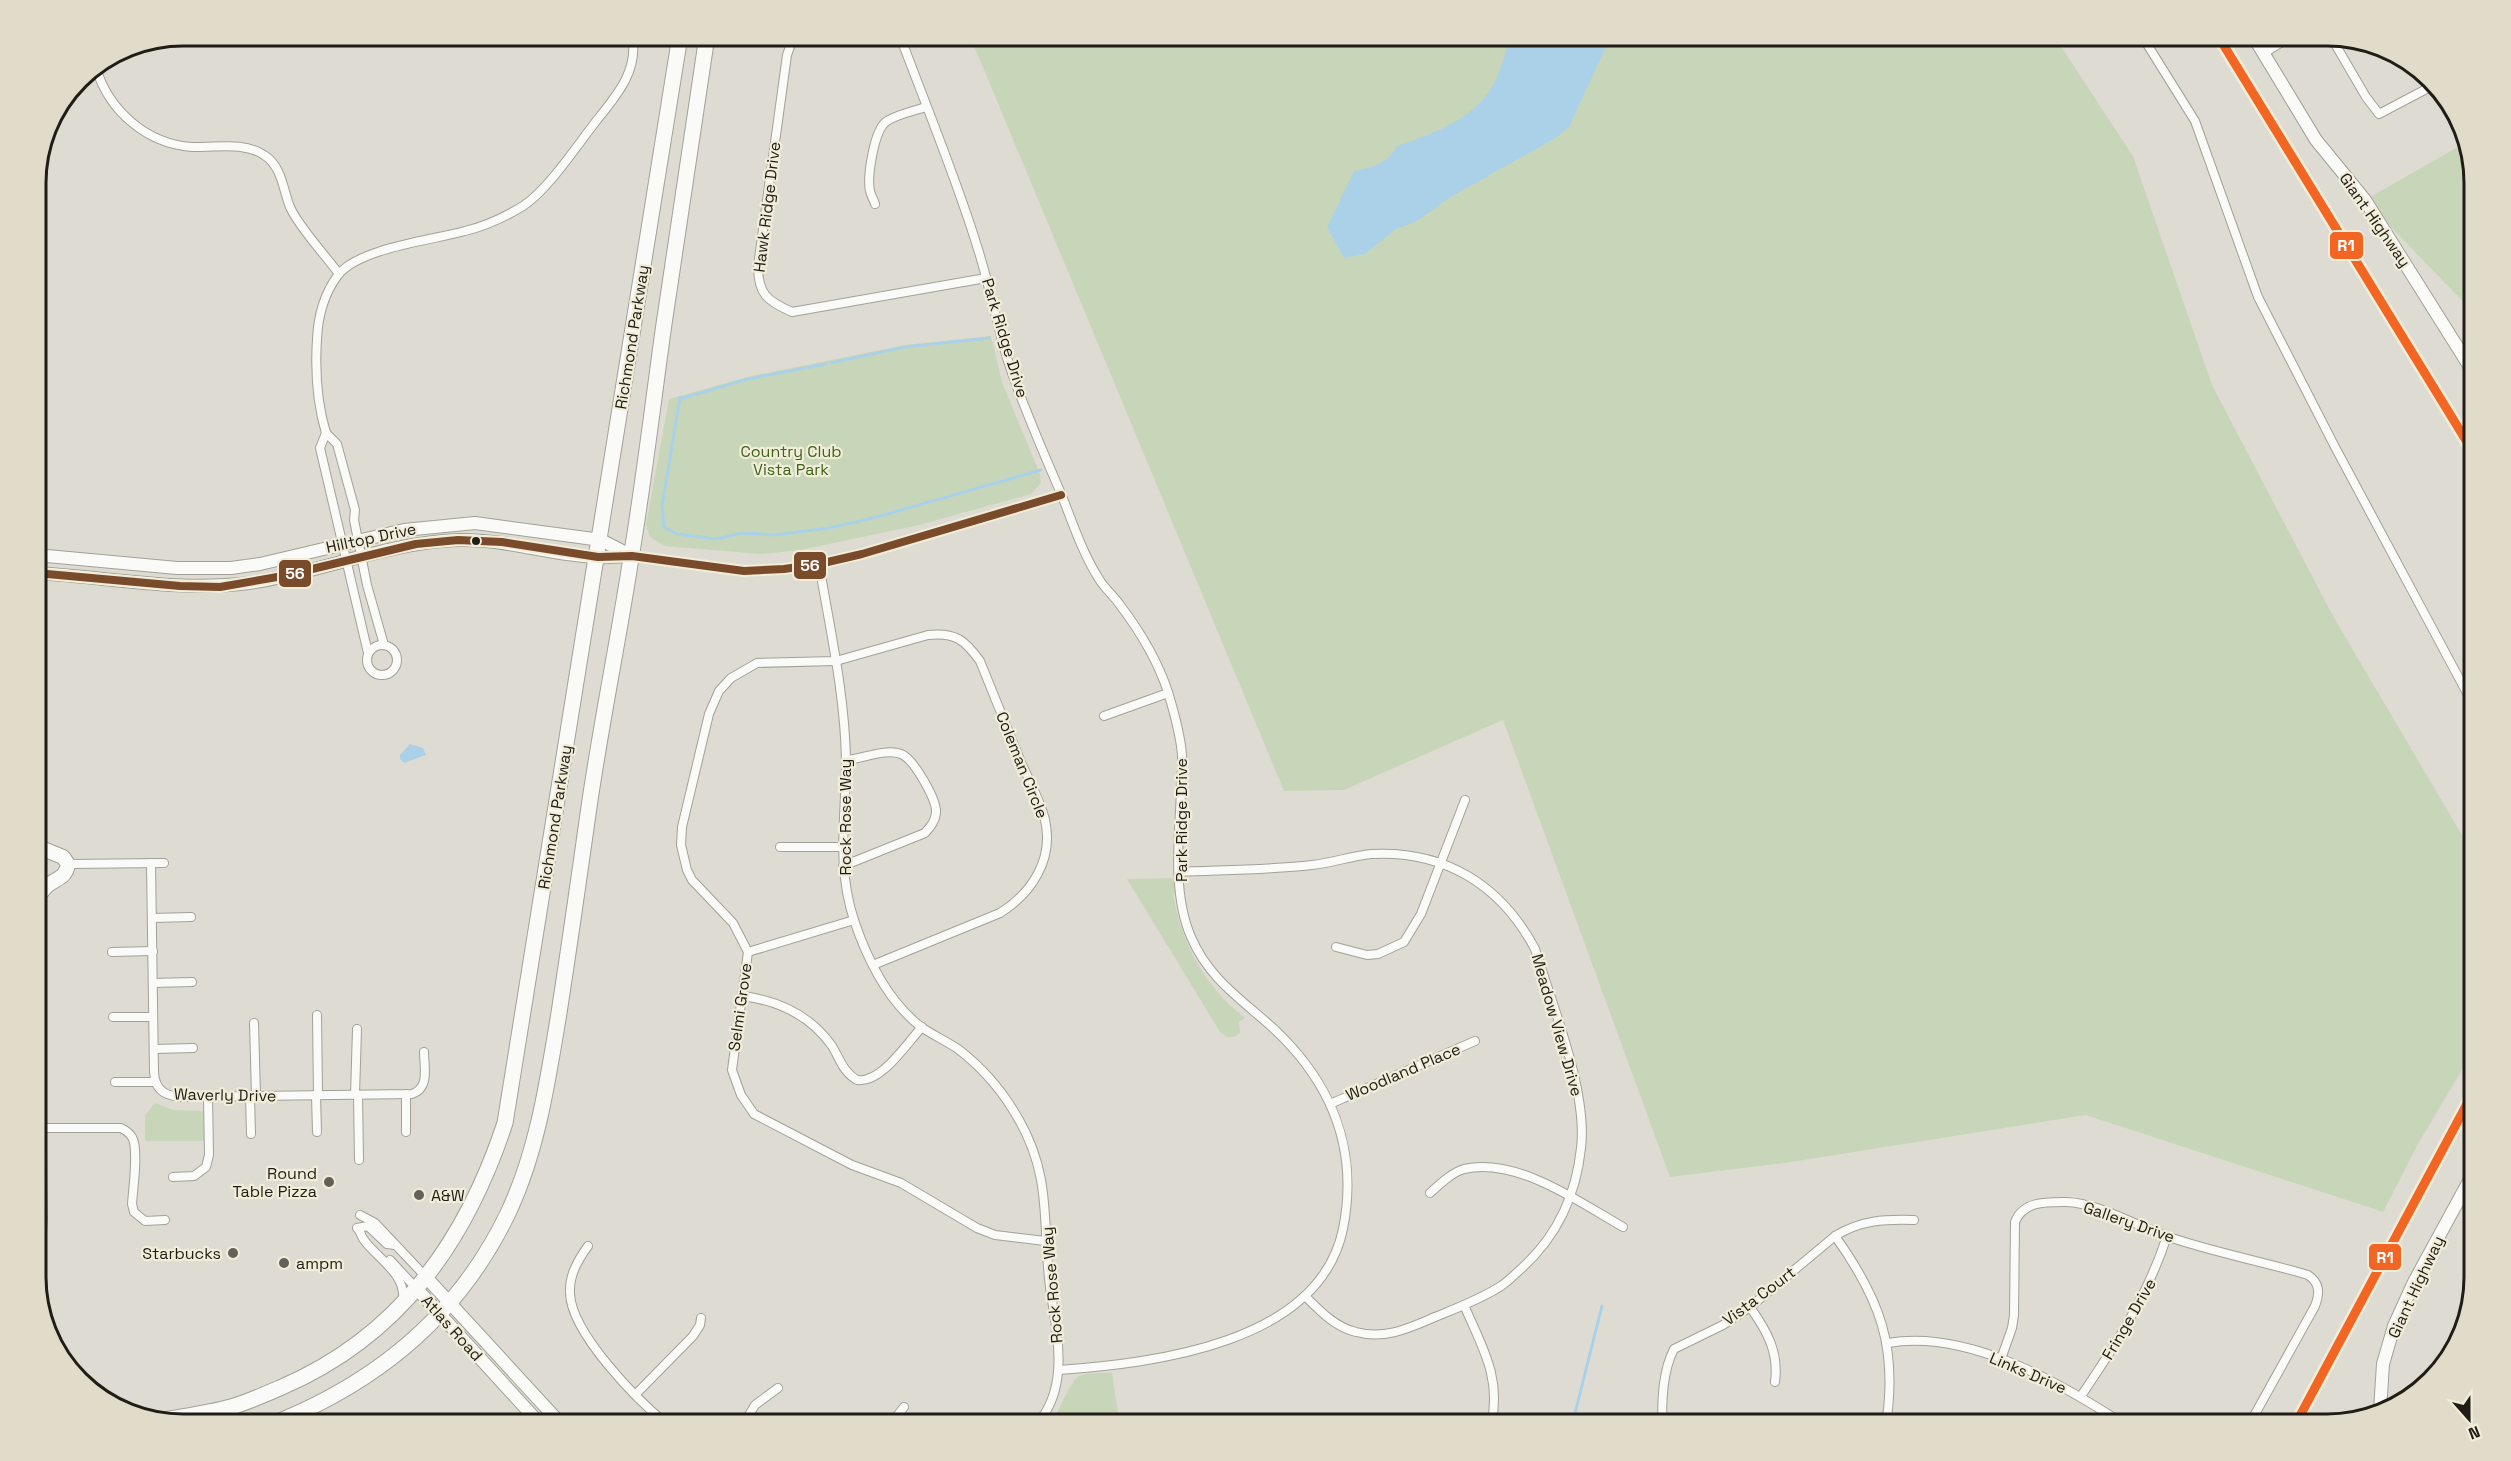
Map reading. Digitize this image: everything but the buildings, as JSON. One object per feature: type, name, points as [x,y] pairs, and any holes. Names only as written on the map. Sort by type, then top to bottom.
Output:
[{"type":"highway","name":"Richmond Parkway","points":[[194,1414],[234,1406],[296,1381],[364,1340],[402,1306],[448,1247],[491,1166],[506,1123],[678,46]]},
{"type":"highway","name":"Richmond Parkway","points":[[295,1414],[337,1395],[364,1378],[404,1348],[438,1314],[481,1259],[505,1218],[521,1182],[537,1135],[551,1061],[590,804],[632,556],[705,46]]},
{"type":"main road","name":"Giant Highway","points":[[2259,46],[2316,140],[2365,200],[2464,357]]},
{"type":"main road","name":"Hilltop Drive","points":[[47,556],[204,569],[260,564],[359,539],[422,527],[474,523],[601,540],[632,556]]},
{"type":"main road","name":"Hilltop Drive","points":[[47,574],[180,586],[220,586],[252,583],[416,544],[467,540],[502,542],[598,557],[632,556]]},
{"type":"main road","points":[[47,850],[63,857],[68,864],[63,876],[47,886]]},
{"type":"main road","name":"Giant Highway","points":[[2380,1404],[2383,1364],[2394,1326],[2414,1282],[2464,1190]]},
{"type":"main road","name":"Atlas Road","points":[[421,1282],[448,1302],[552,1414]]},
{"type":"main road","name":"Atlas Road","points":[[421,1282],[438,1314],[531,1414]]},
{"type":"street","points":[[368,653],[378,645],[384,645],[394,651],[395,667],[391,672],[381,675],[371,670],[366,659],[368,653],[320,448],[326,433],[316,379],[318,320],[324,301],[339,274],[355,262],[377,252],[467,231],[496,221],[526,205],[542,189],[618,95],[631,68],[634,46]]},
{"type":"street","name":"Hawk Ridge Drive","points":[[790,46],[787,55],[758,266],[761,290],[768,299],[792,312],[986,278]]},
{"type":"street","name":"Park Ridge Drive","points":[[904,46],[977,246],[1009,363],[1061,495],[1100,581],[1121,606],[1151,656],[1168,693],[1182,751],[1179,872],[1181,906],[1191,937],[1207,966],[1227,991],[1294,1049],[1314,1073],[1342,1134],[1347,1165],[1343,1229],[1334,1258],[1319,1281],[1305,1296],[1284,1312],[1261,1325],[1209,1346],[1124,1365],[1059,1370]]},
{"type":"street","points":[[2148,46],[2194,121],[2258,297],[2335,447],[2464,687]]},
{"type":"street","points":[[2264,53],[2276,46]]},
{"type":"street","points":[[2337,47],[2366,97],[2379,114],[2427,89]]},
{"type":"street","points":[[99,76],[113,103],[128,120],[148,134],[174,144],[247,148],[265,155],[276,167],[295,217],[339,274]]},
{"type":"street","points":[[875,204],[870,190],[875,139],[879,129],[885,122],[896,116],[926,107]]},
{"type":"street","points":[[326,433],[337,444],[355,510],[354,520],[384,645]]},
{"type":"street","name":"Hilltop Drive","points":[[632,556],[744,571],[784,569],[819,564],[977,522],[1061,495]]},
{"type":"street","name":"Rock Rose Way","points":[[819,564],[836,661],[846,760],[842,847],[844,881],[854,920],[873,965],[901,1008],[922,1027],[957,1049],[982,1070],[1002,1093],[1020,1120],[1041,1172],[1045,1197],[1045,1240],[1058,1340],[1059,1370],[1054,1392],[1045,1414]]},
{"type":"street","name":"Coleman Circle","points":[[836,661],[928,635],[944,633],[957,637],[969,646],[980,661],[1045,819],[1047,837],[1040,871],[1029,889],[1015,903],[1000,913],[873,965]]},
{"type":"street","name":"Selmi Grove","points":[[836,661],[757,663],[744,669],[725,685],[714,701],[709,714],[682,827],[681,845],[692,880],[733,923],[748,952],[732,1070],[741,1095],[754,1114],[852,1164],[901,1183],[977,1228],[995,1235],[1045,1240]]},
{"type":"street","points":[[1104,716],[1168,693]]},
{"type":"street","points":[[843,866],[925,833],[933,823],[936,811],[914,763],[902,754],[891,753],[846,760]]},
{"type":"street","points":[[1336,946],[1367,955],[1378,954],[1404,942],[1422,914],[1465,800]]},
{"type":"street","points":[[780,847],[842,847]]},
{"type":"street","name":"Meadow View Drive","points":[[1179,872],[1305,866],[1385,854],[1421,857],[1441,863],[1471,877],[1500,899],[1514,914],[1535,949],[1572,1071],[1581,1107],[1581,1148],[1571,1197],[1550,1238],[1503,1285],[1464,1305],[1404,1330],[1374,1335],[1356,1332],[1341,1326],[1328,1318],[1305,1296]]},
{"type":"street","name":"Waverly Drive","points":[[152,863],[155,1082],[163,1093],[170,1096],[208,1097],[409,1094]]},
{"type":"street","points":[[68,864],[164,863]]},
{"type":"street","points":[[152,918],[191,917]]},
{"type":"street","points":[[748,952],[854,920]]},
{"type":"street","points":[[112,952],[153,951]]},
{"type":"street","points":[[153,983],[192,982]]},
{"type":"street","points":[[743,996],[777,1004],[808,1020],[832,1047],[844,1070],[857,1080],[873,1079],[882,1072],[922,1027]]},
{"type":"street","points":[[317,1015],[317,1132]]},
{"type":"street","points":[[113,1017],[153,1017]]},
{"type":"street","points":[[251,1134],[254,1023]]},
{"type":"street","points":[[357,1029],[359,1160]]},
{"type":"street","name":"Woodland Place","points":[[1330,1104],[1475,1041]]},
{"type":"street","points":[[154,1049],[193,1048]]},
{"type":"street","points":[[406,1132],[409,1094],[419,1092],[424,1084],[424,1052]]},
{"type":"street","points":[[115,1082],[155,1082]]},
{"type":"street","points":[[173,1176],[197,1174],[207,1167],[209,1155],[208,1097]]},
{"type":"street","points":[[47,1128],[121,1128],[126,1131],[132,1137],[135,1147],[132,1204],[134,1212],[145,1221],[165,1220]]},
{"type":"street","points":[[1430,1193],[1449,1176],[1464,1169],[1500,1168],[1535,1178],[1623,1227]]},
{"type":"street","name":"Gallery Drive","points":[[2001,1359],[2012,1329],[2014,1315],[2014,1222],[2018,1214],[2024,1208],[2036,1204],[2084,1205],[2167,1236],[2281,1267],[2312,1278],[2317,1284],[2320,1294],[2315,1306],[2255,1414]]},
{"type":"street","name":"Atlas Road","points":[[360,1215],[371,1220],[395,1245],[421,1282]]},
{"type":"street","name":"Vista Court","points":[[1663,1414],[1664,1390],[1670,1356],[1674,1349],[1723,1324],[1750,1307],[1835,1236],[1864,1222],[1888,1219],[1914,1220]]},
{"type":"street","name":"Atlas Road","points":[[395,1245],[387,1244],[368,1226],[357,1228],[421,1282]]},
{"type":"street","name":"Atlas Road","points":[[362,1233],[364,1240],[399,1279],[404,1293],[402,1306]]},
{"type":"street","points":[[1835,1236],[1867,1284],[1888,1343],[1890,1414]]},
{"type":"street","name":"Fringe Drive","points":[[2081,1396],[2108,1356],[2156,1271],[2167,1236]]},
{"type":"street","points":[[588,1246],[572,1274],[570,1292],[572,1309],[602,1357],[657,1414]]},
{"type":"street","points":[[1464,1305],[1490,1364],[1495,1398],[1493,1414]]},
{"type":"street","points":[[1750,1307],[1770,1338],[1776,1355],[1775,1382]]},
{"type":"street","points":[[636,1394],[693,1336],[700,1325],[700,1318]]},
{"type":"street","name":"Links Drive","points":[[1888,1343],[1931,1342],[2001,1359],[2081,1396],[2108,1414]]},
{"type":"street","points":[[750,1414],[755,1406],[778,1388]]},
{"type":"street","points":[[899,1414],[904,1407]]},
{"type":"green space","points":[[974,46],[2061,46],[2133,156],[2212,385],[2333,616],[2464,838],[2464,1067],[2418,1144],[2383,1212],[2086,1115],[1785,1163],[1670,1177],[1503,720],[1344,790],[1284,791]]},
{"type":"green space","points":[[2459,146],[2464,174],[2464,303],[2365,200]]},
{"type":"green space","name":"Country Club Vista Park","points":[[991,336],[1002,382],[1040,474],[1041,483],[1031,494],[919,525],[801,550],[761,554],[664,546],[650,537],[646,525],[669,399],[747,377],[905,345]]},
{"type":"green space","points":[[1171,878],[1180,883],[1173,895],[1182,931],[1197,963],[1218,993],[1245,1018],[1239,1022],[1240,1033],[1234,1037],[1227,1037],[1220,1032],[1127,879]]},
{"type":"green space","points":[[155,1103],[173,1110],[205,1111],[205,1141],[145,1141],[145,1115]]},
{"type":"green space","points":[[1091,1373],[1112,1373],[1118,1413],[1056,1414],[1075,1379]]},
{"type":"water","points":[[1508,46],[1606,46],[1569,127],[1557,137],[1449,198],[1417,221],[1396,229],[1365,254],[1344,258],[1327,227],[1354,171],[1379,164],[1389,157],[1397,146],[1424,137],[1461,118],[1472,110],[1491,89]]},
{"type":"water","points":[[410,744],[423,748],[426,755],[404,763],[400,755]]},
{"type":"waterway","points":[[831,363],[905,347],[989,338]]},
{"type":"waterway","points":[[680,399],[748,379],[826,364]]},
{"type":"waterway","points":[[680,397],[662,506],[664,527],[677,534],[715,539],[743,533],[774,535],[829,528],[873,518],[1041,470]]},
{"type":"waterway","points":[[1575,1414],[1602,1306]]},
{"type":"transit line","name":"R1","points":[[2224,46],[2464,437]]},
{"type":"transit line","name":"56","points":[[47,574],[180,586],[220,587],[283,576],[416,544],[458,540],[502,542],[598,557],[632,556],[744,571],[784,569],[862,554],[1061,495]]},
{"type":"transit line","name":"R1","points":[[2301,1414],[2464,1110]]},
{"type":"place","name":"Round Table Pizza","points":[[329,1182]]},
{"type":"place","name":"A&W","points":[[419,1195]]},
{"type":"place","name":"Starbucks","points":[[233,1253]]},
{"type":"place","name":"ampm","points":[[284,1263]]}]
